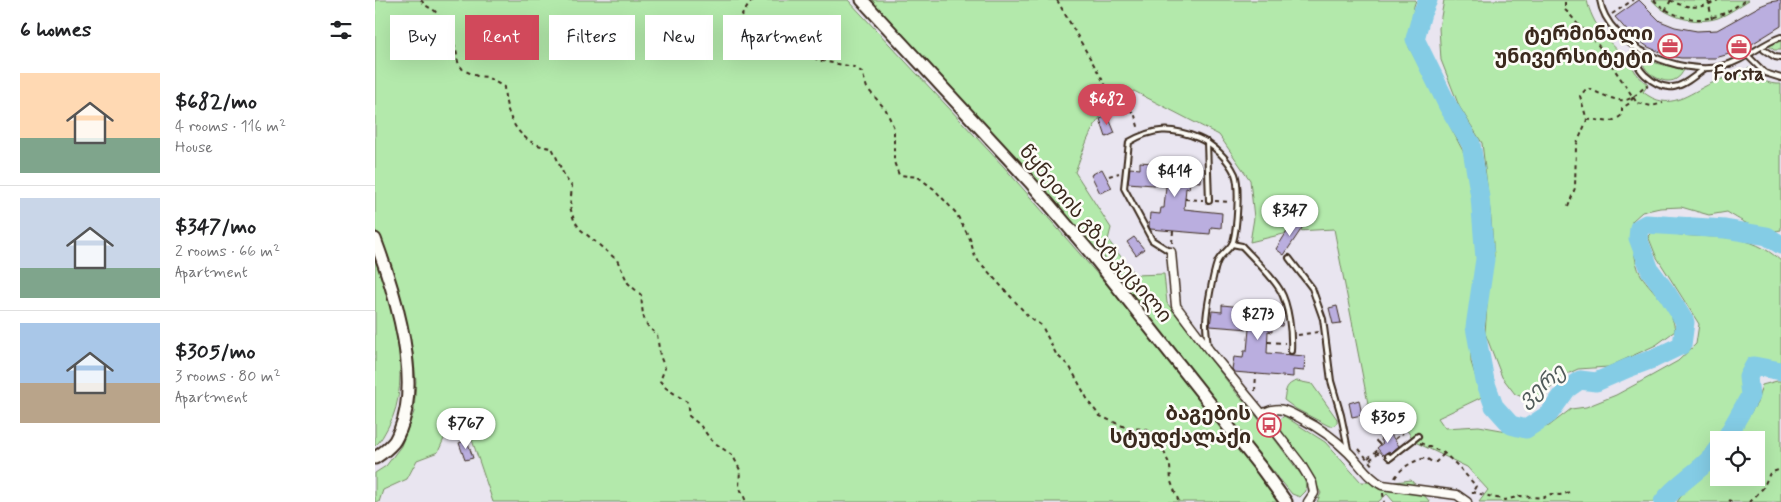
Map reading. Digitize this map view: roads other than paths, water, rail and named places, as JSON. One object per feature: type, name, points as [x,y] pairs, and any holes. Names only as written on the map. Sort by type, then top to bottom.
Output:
[{"type":"main road","name":"წყნეთის გზატკეცილი","points":[[862,0],[1029,182],[1094,257],[1257,461],[1286,502]]},
{"type":"main road","points":[[375,239],[389,276],[400,318],[406,356],[407,392],[405,417],[394,443],[375,458]]},
{"type":"street","points":[[1171,252],[1176,306],[1300,464],[1312,484],[1314,493],[1308,502]]},
{"type":"street","points":[[1262,414],[1274,408],[1286,411],[1324,430],[1348,452],[1372,480],[1382,485],[1457,495],[1464,501]]},
{"type":"lane","points":[[1600,0],[1601,9],[1620,34],[1632,44],[1653,58],[1680,66],[1704,69],[1724,66],[1748,56],[1772,40],[1781,37]]},
{"type":"lane","points":[[1764,50],[1775,57],[1781,58]]},
{"type":"lane","points":[[1637,54],[1636,61],[1638,66],[1658,85],[1670,88],[1681,86],[1704,69]]},
{"type":"lane","points":[[1748,56],[1765,73],[1781,78]]},
{"type":"lane","points":[[1171,252],[1152,240],[1124,188],[1129,142],[1141,135],[1161,130],[1183,132],[1207,142],[1223,157],[1235,175],[1237,221],[1232,244],[1217,261],[1206,322],[1209,350]]},
{"type":"lane","points":[[1207,142],[1209,200]]},
{"type":"lane","points":[[1232,244],[1242,246],[1280,290],[1292,336],[1291,351]]},
{"type":"lane","points":[[1289,258],[1312,288],[1323,319],[1331,381],[1341,415],[1348,452]]},
{"type":"lane","points":[[1387,456],[1390,458],[1418,436]]},
{"type":"waterway","name":"ვერე","points":[[1428,0],[1422,13],[1415,39],[1448,106],[1471,144],[1480,197],[1485,259],[1475,327],[1485,381],[1494,406],[1511,425],[1526,429],[1549,414],[1567,389],[1580,380],[1596,382],[1682,345],[1685,322],[1650,270],[1638,238],[1639,228],[1646,224],[1725,229],[1767,236],[1781,245]]},
{"type":"waterway","name":"ვერე","points":[[1730,431],[1750,396],[1748,377],[1754,366],[1781,371]]},
{"type":"waterway","name":"ვერე","points":[[1663,502],[1676,488],[1710,459]]},
{"type":"place","name":"ტერმინალი უნივერსიტეტი","points":[[1670,46]]},
{"type":"place","name":"Forsta","points":[[1739,47]]},
{"type":"place","name":"ბაგების სტუდქალაქი","points":[[1269,425]]}]
